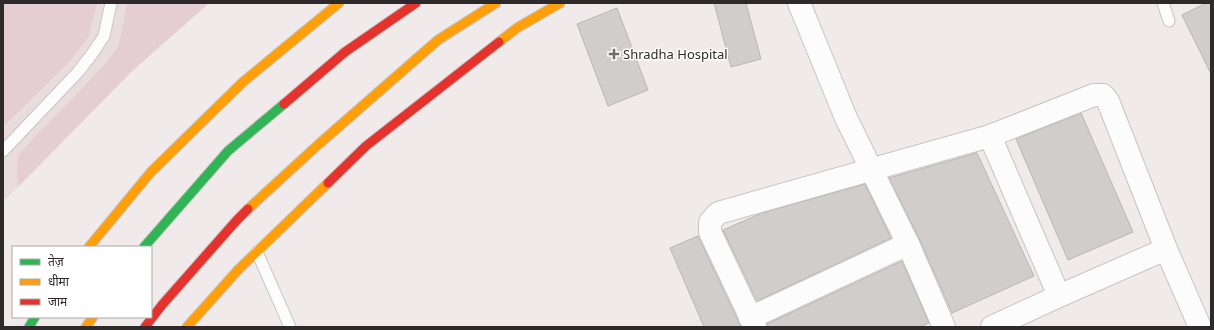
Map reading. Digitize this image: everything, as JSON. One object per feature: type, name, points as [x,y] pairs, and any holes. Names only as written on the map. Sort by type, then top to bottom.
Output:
[{"type":"main road","points":[[90,246],[151,172],[243,82],[339,3]]},
{"type":"main road","points":[[145,246],[228,151],[345,52],[416,3]]},
{"type":"main road","points":[[152,318],[237,220],[319,144],[438,40],[496,3]]},
{"type":"main road","points":[[187,327],[238,270],[366,146],[517,28],[560,3]]},
{"type":"main road","points":[[29,327],[34,318]]},
{"type":"main road","points":[[86,327],[92,318]]},
{"type":"main road","points":[[145,327],[152,318]]},
{"type":"street","points":[[799,3],[846,118],[908,244],[944,327]]},
{"type":"street","points":[[908,244],[753,323],[710,232],[710,222],[718,213],[990,136],[1094,95],[1103,95],[1108,101],[1166,249],[1200,327]]},
{"type":"street","points":[[990,136],[1059,296]]},
{"type":"street","points":[[992,327],[1166,249]]},
{"type":"lane","points":[[3,151],[78,72],[92,54],[104,36],[111,3]]},
{"type":"lane","points":[[1163,3],[1169,21]]},
{"type":"lane","points":[[257,252],[290,327]]},
{"type":"shaded area","points":[[3,3],[209,3],[132,71],[3,202]]},
{"type":"shaded area","points":[[3,3],[97,3],[89,36],[71,60],[3,127]]},
{"type":"shaded area","points":[[127,3],[209,3],[132,71],[18,187],[18,156],[34,137],[105,64],[118,47]]},
{"type":"building","points":[[714,3],[746,3],[761,59],[731,67]]},
{"type":"building","points":[[1206,3],[1211,3],[1211,74],[1182,15]]},
{"type":"building","points":[[617,8],[648,90],[608,106],[577,24]]},
{"type":"building","points":[[1081,113],[1133,232],[1068,260],[1016,139]]},
{"type":"building","points":[[977,153],[1034,276],[952,313],[919,238],[889,178]]},
{"type":"building","points":[[865,184],[891,238],[757,301],[723,230],[762,213]]},
{"type":"building","points":[[698,236],[741,327],[704,327],[670,248]]},
{"type":"building","points":[[902,261],[929,323],[920,327],[767,327],[767,324]]},
{"type":"traffic: fast","points":[[145,246],[228,151],[284,104]]},
{"type":"traffic: fast","points":[[29,327],[34,318]]},
{"type":"traffic: slow","points":[[90,246],[151,172],[243,82],[339,3]]},
{"type":"traffic: slow","points":[[248,209],[319,144],[438,40],[496,3]]},
{"type":"traffic: slow","points":[[499,42],[517,28],[560,3]]},
{"type":"traffic: slow","points":[[187,327],[238,270],[328,183]]},
{"type":"traffic: slow","points":[[86,327],[92,318]]},
{"type":"traffic: jam","points":[[284,104],[345,52],[416,3]]},
{"type":"traffic: jam","points":[[328,183],[366,146],[499,42]]},
{"type":"traffic: jam","points":[[152,318],[248,209]]},
{"type":"traffic: jam","points":[[145,327],[152,318]]},
{"type":"place","name":"Shradha Hospital","points":[[614,54]]}]
